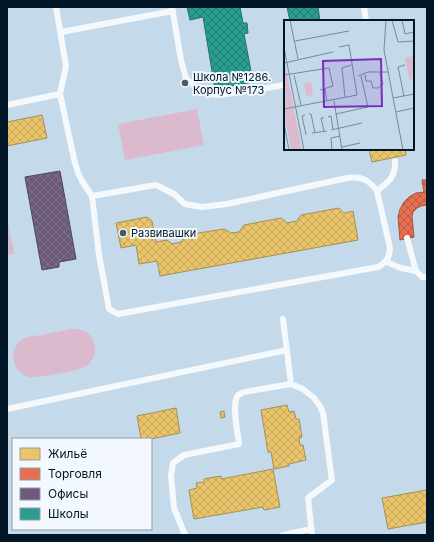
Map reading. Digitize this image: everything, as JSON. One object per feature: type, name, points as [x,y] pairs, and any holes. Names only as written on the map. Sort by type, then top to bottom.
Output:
[{"type":"lane","points":[[56,7],[66,66],[60,94],[78,173],[92,196],[99,255],[109,309],[118,314],[373,268],[386,262],[390,253],[377,191],[373,185],[361,178],[354,177],[227,204],[202,207],[185,204],[174,194],[156,185],[92,196]]},
{"type":"lane","points":[[364,7],[366,20]]},
{"type":"lane","points":[[61,32],[172,9],[181,60],[186,78],[196,88],[210,94],[220,95],[284,84]]},
{"type":"lane","points":[[7,105],[60,94]]},
{"type":"lane","points":[[377,191],[393,176],[395,171],[395,161]]},
{"type":"lane","points":[[407,238],[416,271]]},
{"type":"lane","points":[[386,262],[401,268],[416,271],[422,276],[427,277]]},
{"type":"lane","points":[[283,319],[291,384]]},
{"type":"lane","points":[[7,409],[287,350]]},
{"type":"lane","points":[[185,535],[174,508],[171,476],[173,463],[184,455],[239,444],[235,410],[235,402],[238,395],[244,392],[291,384],[303,389],[314,398],[323,413],[332,480],[308,498],[312,532],[283,535]]},
{"type":"green space","points":[[197,109],[204,145],[125,160],[118,124]]},
{"type":"green space","points":[[7,216],[14,254],[7,255]]},
{"type":"green space","points":[[78,329],[86,332],[93,340],[95,349],[93,358],[86,366],[67,372],[34,377],[24,375],[17,369],[13,354],[15,347],[21,340],[29,337]]},
{"type":"building: Жильё","points":[[42,115],[47,138],[7,146],[7,122]]},
{"type":"building: Жильё","points":[[369,150],[405,150],[406,155],[372,162]]},
{"type":"building: Жильё","points":[[339,208],[344,213],[353,211],[358,240],[160,276],[157,261],[139,264],[136,245],[121,248],[116,223],[147,217],[152,221],[156,242],[167,240],[172,244],[181,242],[186,235],[224,229],[231,233],[239,232],[244,225],[281,218],[287,223],[297,221],[301,215]]},
{"type":"building: Жильё","points":[[287,405],[289,412],[294,411],[296,419],[299,419],[302,437],[299,438],[300,445],[303,445],[306,460],[274,469],[271,452],[268,452],[261,410]]},
{"type":"building: Жильё","points":[[176,408],[180,433],[152,439],[141,438],[137,416]]},
{"type":"building: Жильё","points":[[224,411],[225,417],[221,418],[220,412]]},
{"type":"building: Жильё","points":[[273,469],[280,507],[264,510],[263,507],[194,519],[189,490],[197,488],[196,483],[204,482],[204,479],[221,476],[221,479]]},
{"type":"building: Жильё","points":[[427,490],[427,522],[388,529],[382,498]]},
{"type":"building: Торговля","points":[[422,180],[427,180],[427,208],[426,205],[421,206],[413,212],[414,237],[400,240],[398,217],[400,209],[409,197],[416,193],[424,192]]},
{"type":"building: Офисы","points":[[60,171],[76,259],[59,262],[59,267],[42,270],[25,177]]},
{"type":"building: Школы","points":[[187,7],[240,7],[243,23],[247,23],[248,33],[244,34],[253,82],[215,89],[203,17],[190,20]]},
{"type":"building: Школы","points":[[287,7],[318,7],[320,20],[290,20]]},
{"type":"place","name":"Школа №1286. Корпус №173","points":[[185,83]]},
{"type":"place","name":"Развивашки","points":[[123,233]]}]
